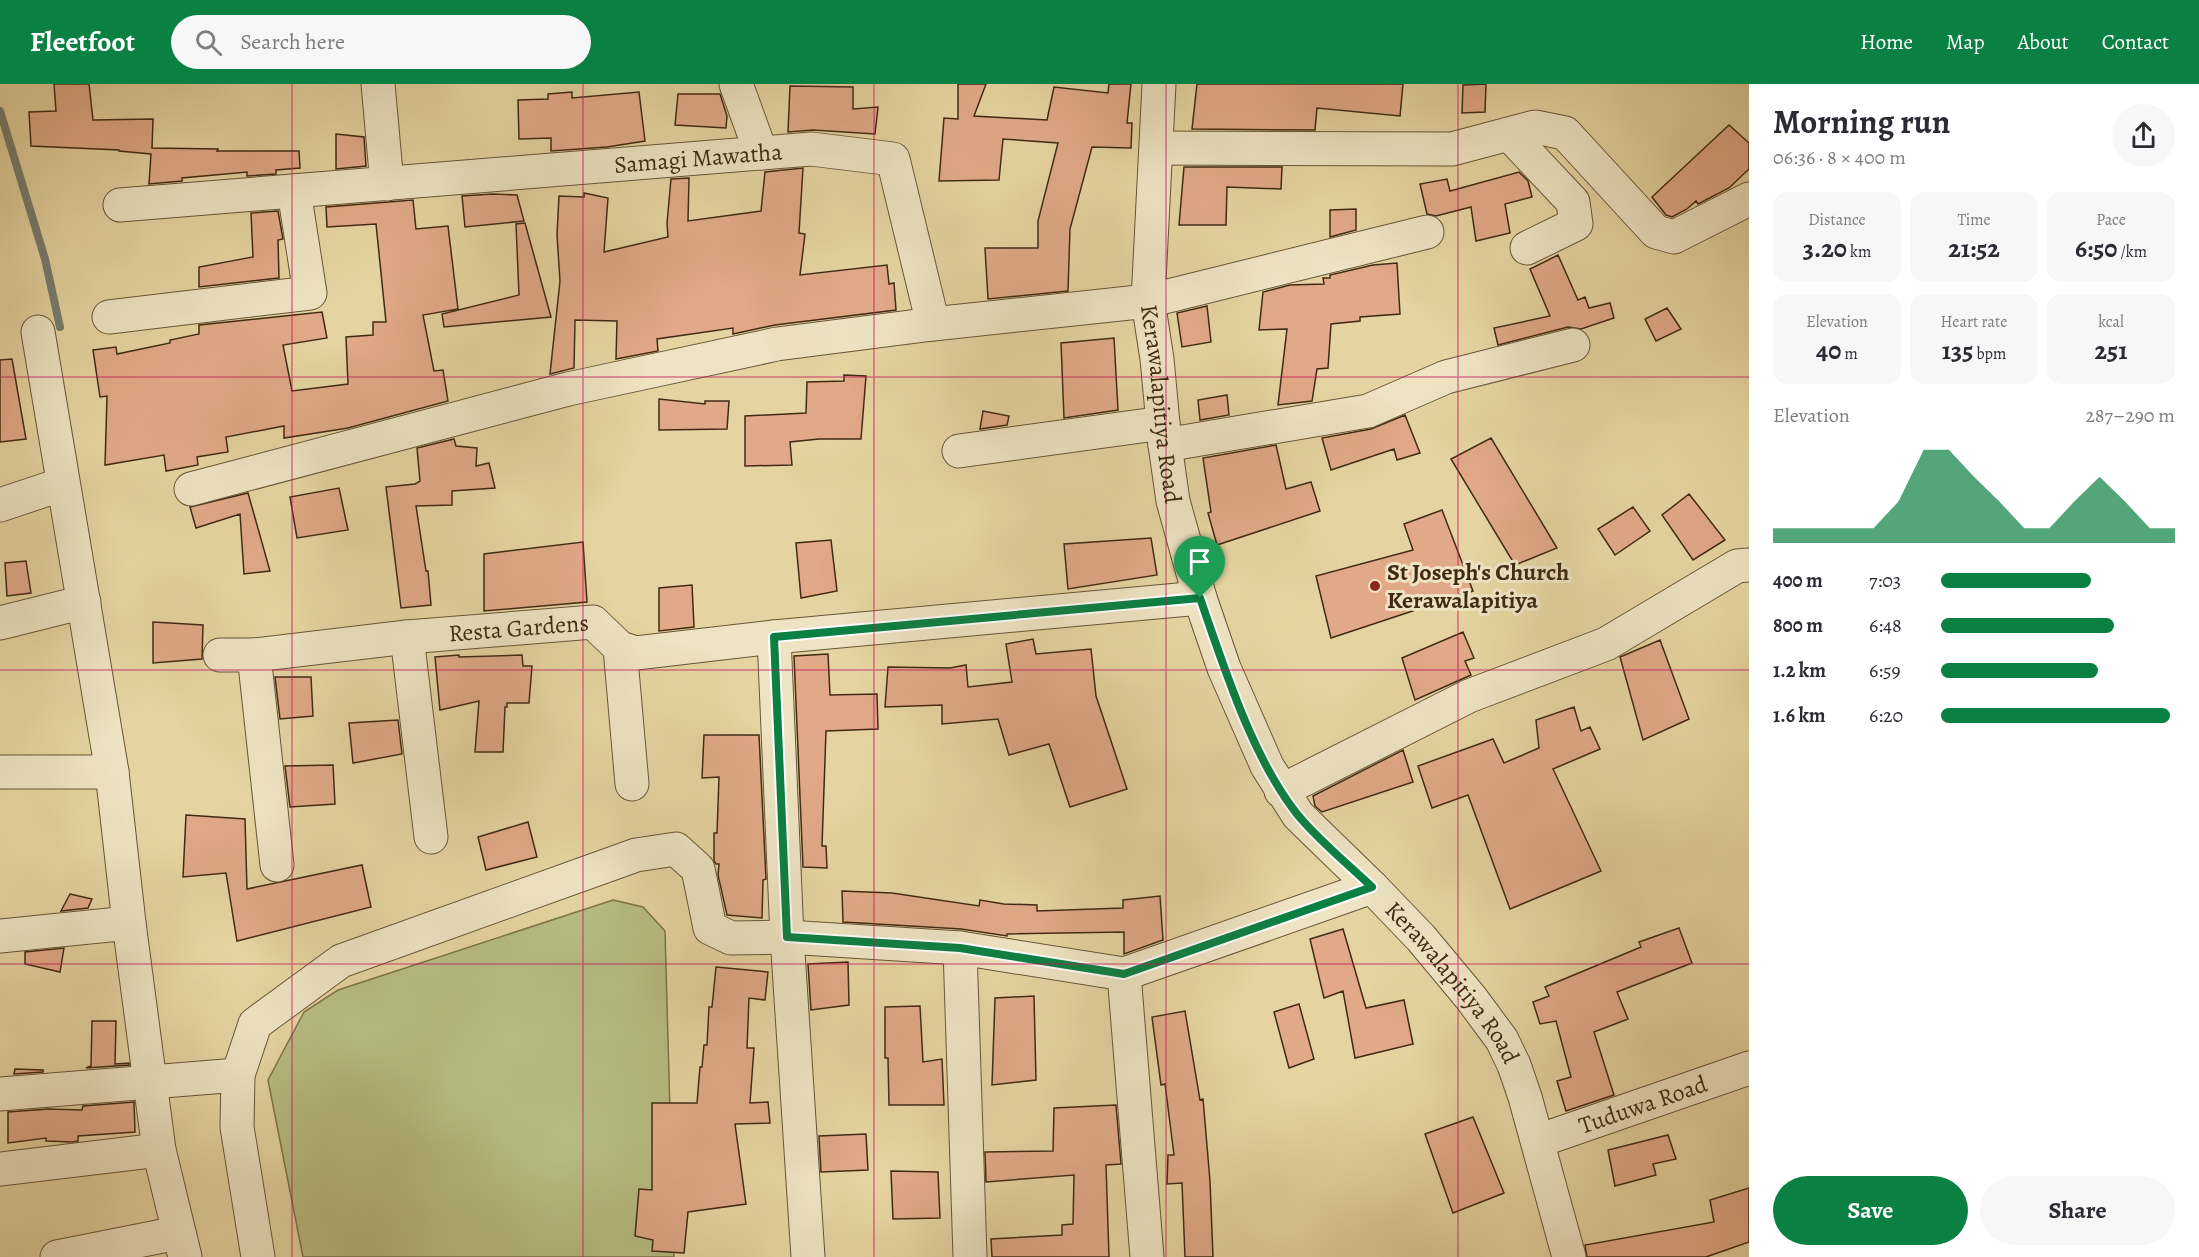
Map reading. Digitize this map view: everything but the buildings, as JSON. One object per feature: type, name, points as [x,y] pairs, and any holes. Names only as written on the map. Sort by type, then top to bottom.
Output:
[{"type":"street","points":[[378,84],[387,184]]},
{"type":"street","points":[[736,84],[760,153]]},
{"type":"street","name":"Kerawalapitiya Road","points":[[1159,84],[1148,301],[1173,501],[1200,598],[1224,668],[1247,723],[1281,791],[1298,815],[1421,938],[1471,998],[1502,1040],[1514,1065],[1538,1141],[1569,1257]]},
{"type":"street","points":[[1156,148],[1452,149],[1535,127],[1565,133],[1656,232],[1674,237],[1749,199]]},
{"type":"street","points":[[1509,134],[1573,202],[1576,224],[1527,248]]},
{"type":"street","name":"Samagi Mawatha","points":[[120,206],[811,149],[893,159],[933,324]]},
{"type":"street","points":[[109,317],[310,293],[294,191]]},
{"type":"street","points":[[191,489],[568,389],[777,344],[933,324],[1148,301],[1427,232]]},
{"type":"street","points":[[38,332],[112,772],[159,1150],[181,1245],[57,1257]]},
{"type":"street","points":[[959,451],[1164,434],[1368,411],[1446,377],[1573,345]]},
{"type":"street","points":[[0,505],[63,484]]},
{"type":"street","points":[[1281,791],[1469,696],[1606,644],[1737,566],[1749,565]]},
{"type":"street","name":"Resta Gardens","points":[[220,655],[254,655],[407,637],[593,622],[620,648],[636,653],[774,637],[1200,598]]},
{"type":"street","points":[[0,624],[84,602]]},
{"type":"street","points":[[407,637],[431,837]]},
{"type":"street","points":[[774,637],[787,937],[808,1257]]},
{"type":"street","points":[[620,648],[632,784]]},
{"type":"street","points":[[254,655],[277,865]]},
{"type":"street","points":[[0,772],[112,772]]},
{"type":"street","points":[[258,1257],[237,1127],[238,1075],[255,1024],[341,961],[636,855],[676,849],[698,869],[710,928],[731,938],[787,937],[960,948],[1124,974],[1372,887]]},
{"type":"street","points":[[0,936],[129,923]]},
{"type":"street","points":[[960,948],[970,1257]]},
{"type":"street","points":[[1124,974],[1147,1257]]},
{"type":"street","name":"Tuduwa Road","points":[[1538,1141],[1749,1068]]},
{"type":"street","points":[[0,1094],[238,1075]]},
{"type":"street","points":[[0,1169],[159,1150]]},
{"type":"green space","points":[[613,900],[643,907],[665,931],[674,1257],[303,1257],[268,1080],[304,1012],[338,990]]},
{"type":"waterway","points":[[0,111],[45,259],[60,327]]},
{"type":"place","name":"St Joseph's Church Kerawalapitiya","points":[[1375,586]]},
{"type":"route","points":[[1200,598],[1224,668],[1247,723],[1281,791],[1298,815],[1372,887],[1124,974],[960,948],[787,937],[774,637],[1200,598]]}]
